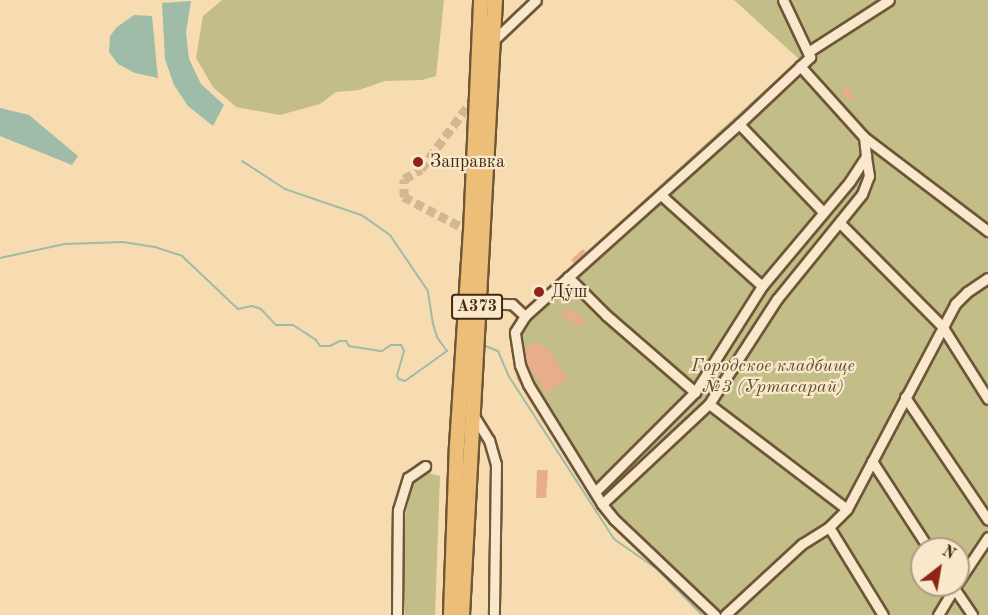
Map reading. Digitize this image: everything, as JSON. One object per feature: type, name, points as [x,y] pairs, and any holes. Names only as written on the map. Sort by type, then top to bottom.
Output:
[{"type":"highway","name":"A373","points":[[451,615],[457,446],[471,232],[481,0]]},
{"type":"highway","name":"A373","points":[[462,615],[495,0]]},
{"type":"lane","points":[[493,41],[536,0]]},
{"type":"lane","points":[[716,615],[628,534],[603,504],[528,384],[520,365],[515,332],[525,316],[661,195],[810,57],[783,0]]},
{"type":"lane","points":[[808,52],[889,0]]},
{"type":"lane","points":[[800,66],[864,137],[988,231]]},
{"type":"lane","points":[[739,124],[823,212]]},
{"type":"lane","points":[[603,504],[709,404],[777,299],[840,223],[867,186],[869,176],[864,137]]},
{"type":"lane","points":[[595,492],[695,392],[762,286],[850,181],[866,156]]},
{"type":"lane","points":[[661,195],[762,286]]},
{"type":"lane","points":[[840,223],[942,326],[988,399]]},
{"type":"lane","points":[[568,277],[606,315],[695,392]]},
{"type":"lane","points":[[725,615],[802,544],[829,527],[847,509],[955,304],[967,292],[988,278]]},
{"type":"lane","points":[[477,303],[512,304],[525,316]]},
{"type":"lane","points":[[905,397],[988,520]]},
{"type":"lane","points":[[709,404],[847,509]]},
{"type":"lane","points":[[472,412],[489,440],[496,464],[494,615]]},
{"type":"lane","points":[[872,461],[921,537]]},
{"type":"lane","points":[[397,615],[398,510],[408,478],[425,466]]},
{"type":"lane","points":[[829,527],[884,615]]},
{"type":"lane","points":[[970,563],[988,537]]},
{"type":"lane","points":[[938,615],[948,597]]},
{"type":"lane","points":[[962,597],[972,615]]},
{"type":"green space","points":[[222,0],[444,0],[436,76],[422,80],[385,81],[359,90],[336,92],[320,104],[280,115],[236,107],[213,87],[196,58],[203,16]]},
{"type":"green space","name":"Городское кладбище №3 (Уртасарай)","points":[[734,0],[988,0],[988,615],[711,615],[607,517],[517,379],[514,341],[516,316],[799,59]]},
{"type":"green space","points":[[424,472],[440,476],[435,615],[405,615],[402,530],[413,481]]},
{"type":"shaded area","points":[[191,1],[186,32],[189,59],[201,84],[224,105],[213,126],[188,106],[174,85],[165,59],[162,3]]},
{"type":"shaded area","points":[[134,15],[152,16],[158,78],[135,73],[118,64],[109,52],[110,36],[117,27]]},
{"type":"shaded area","points":[[0,108],[29,115],[78,156],[72,165],[0,136]]},
{"type":"building","points":[[847,87],[855,97],[850,101],[841,92]]},
{"type":"building","points":[[583,249],[586,252],[574,263],[571,260]]},
{"type":"building","points":[[567,307],[585,320],[580,327],[561,314]]},
{"type":"building","points":[[537,342],[548,349],[567,379],[546,394],[527,363],[524,349]]},
{"type":"building","points":[[537,470],[548,470],[546,498],[536,498]]},
{"type":"waterway","points":[[0,258],[65,244],[123,242],[155,247],[182,256],[238,309],[252,306],[261,309],[276,325],[293,325],[316,340],[320,346],[330,346],[346,341],[349,346],[382,351],[391,345],[401,345],[404,351],[397,376],[399,379],[405,381],[447,351],[437,337],[428,291],[390,235],[361,215],[285,189],[242,161]]},
{"type":"waterway","points":[[483,345],[498,351],[508,375],[614,539],[657,569],[702,615]]},
{"type":"tunnel","points":[[471,232],[404,197],[404,179],[421,169],[476,95]]},
{"type":"place","name":"Заправка","points":[[418,162]]},
{"type":"place","name":"Душ","points":[[539,292]]}]
